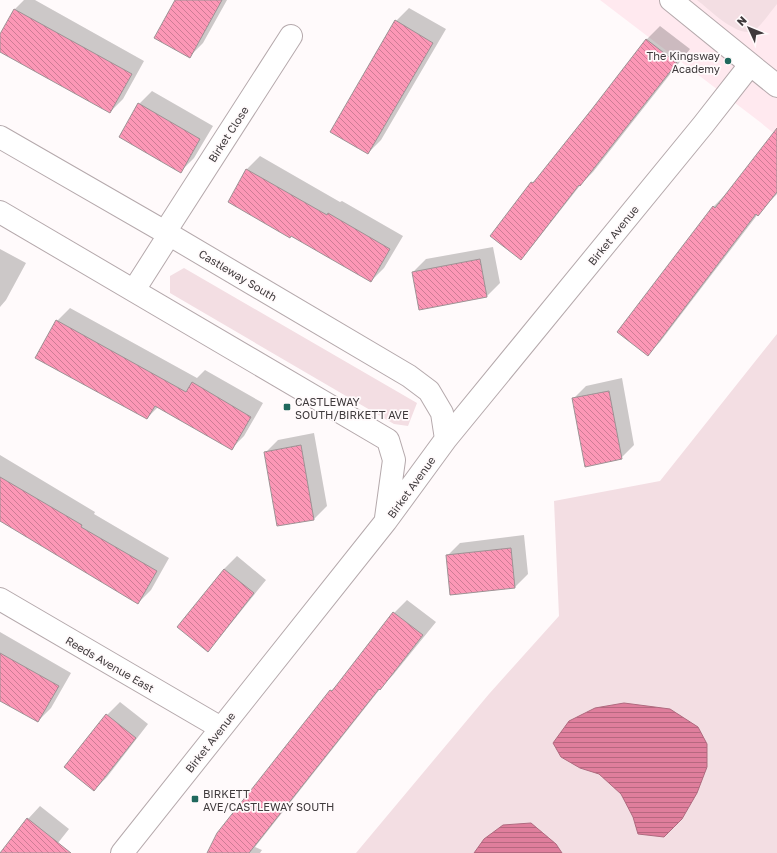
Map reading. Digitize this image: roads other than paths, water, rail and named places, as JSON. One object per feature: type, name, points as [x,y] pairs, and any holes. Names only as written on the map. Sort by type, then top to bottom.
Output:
[{"type":"street","points":[[670,0],[777,86]]},
{"type":"street","name":"Birket Close","points":[[134,290],[167,233],[291,36]]},
{"type":"street","name":"Birket Avenue","points":[[122,853],[386,521],[446,439],[703,125],[750,65]]},
{"type":"street","name":"Castleway South","points":[[0,137],[167,233],[409,376],[429,391],[442,413],[446,439]]},
{"type":"street","points":[[0,212],[388,440],[394,460],[386,521]]},
{"type":"street","name":"Reeds Avenue East","points":[[0,600],[221,728]]},
{"type":"place","name":"The Kingsway Academy","points":[[728,61]]},
{"type":"place","name":"CASTLEWAY SOUTH/BIRKETT AVE","points":[[287,407]]},
{"type":"place","name":"BIRKETT AVE/CASTLEWAY SOUTH","points":[[195,799]]}]
